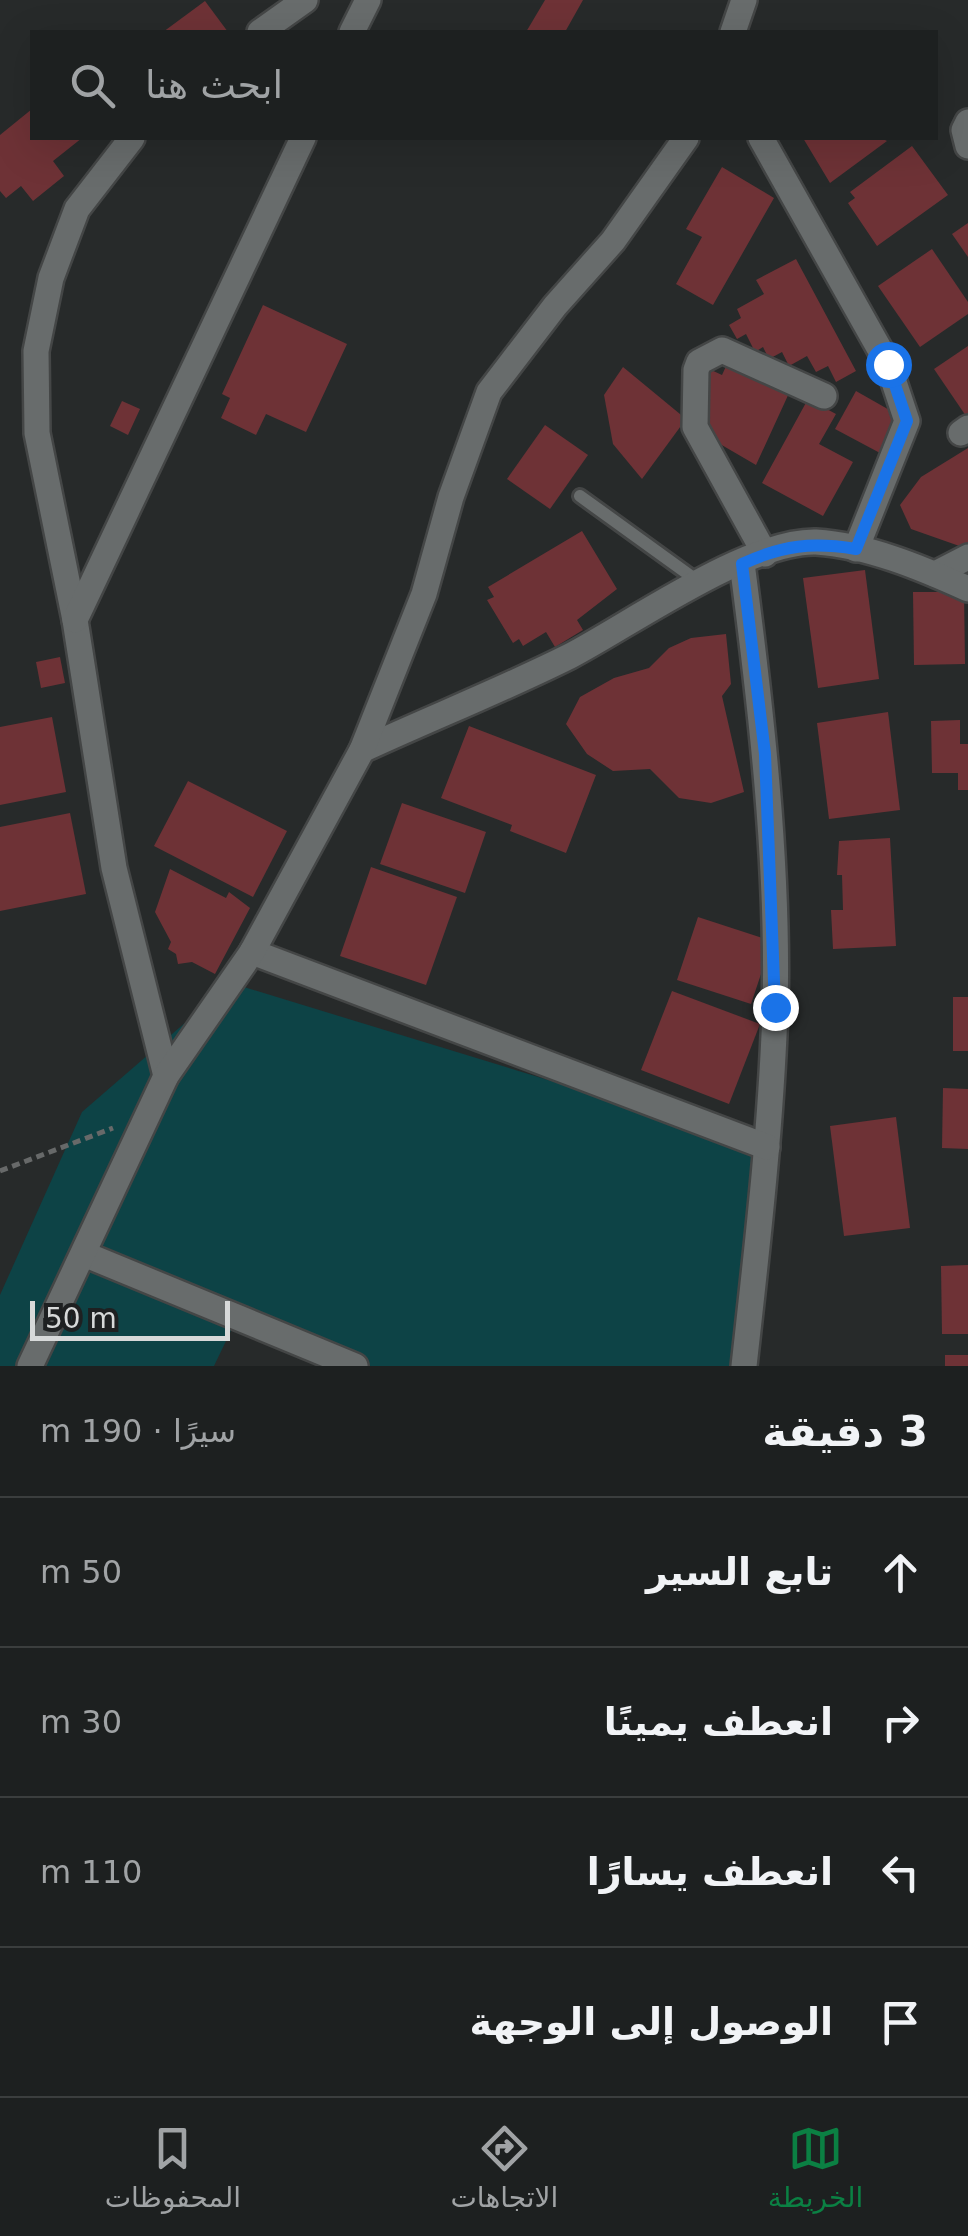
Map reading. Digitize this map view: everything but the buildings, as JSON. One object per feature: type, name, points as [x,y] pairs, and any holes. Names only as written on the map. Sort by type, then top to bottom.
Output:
[{"type":"street","points":[[263,30],[304,0]]},
{"type":"street","points":[[353,30],[368,0]]},
{"type":"street","points":[[734,30],[744,0]]},
{"type":"street","points":[[968,122],[964,130],[968,146]]},
{"type":"street","points":[[130,140],[77,209],[51,278],[36,351],[37,433],[75,620],[114,868],[166,1076]]},
{"type":"street","points":[[75,620],[302,140]]},
{"type":"street","points":[[30,1366],[166,1076],[252,952],[362,750],[424,594],[450,498],[489,392],[555,306],[613,240],[685,140]]},
{"type":"street","points":[[763,140],[888,364],[907,421],[856,549]]},
{"type":"street","points":[[744,1366],[767,1147],[775,1007],[765,754],[754,558],[695,427],[694,387],[699,362],[722,350],[824,396]]},
{"type":"street","points":[[362,750],[569,656],[754,558],[816,542],[856,549],[968,588]]},
{"type":"street","points":[[934,574],[968,557]]},
{"type":"street","points":[[252,952],[767,1147]]},
{"type":"street","points":[[84,1254],[355,1366]]},
{"type":"lane","points":[[580,496],[702,584]]},
{"type":"path","points":[[0,1171],[148,1114]]},
{"type":"shaded area","points":[[231,983],[767,1147],[746,1366],[358,1366],[237,1318],[214,1366],[0,1366],[0,1295],[82,1112]]},
{"type":"route","points":[[775,1007],[765,754],[742,564],[791,544],[816,542],[856,549],[907,421],[888,364]]}]
